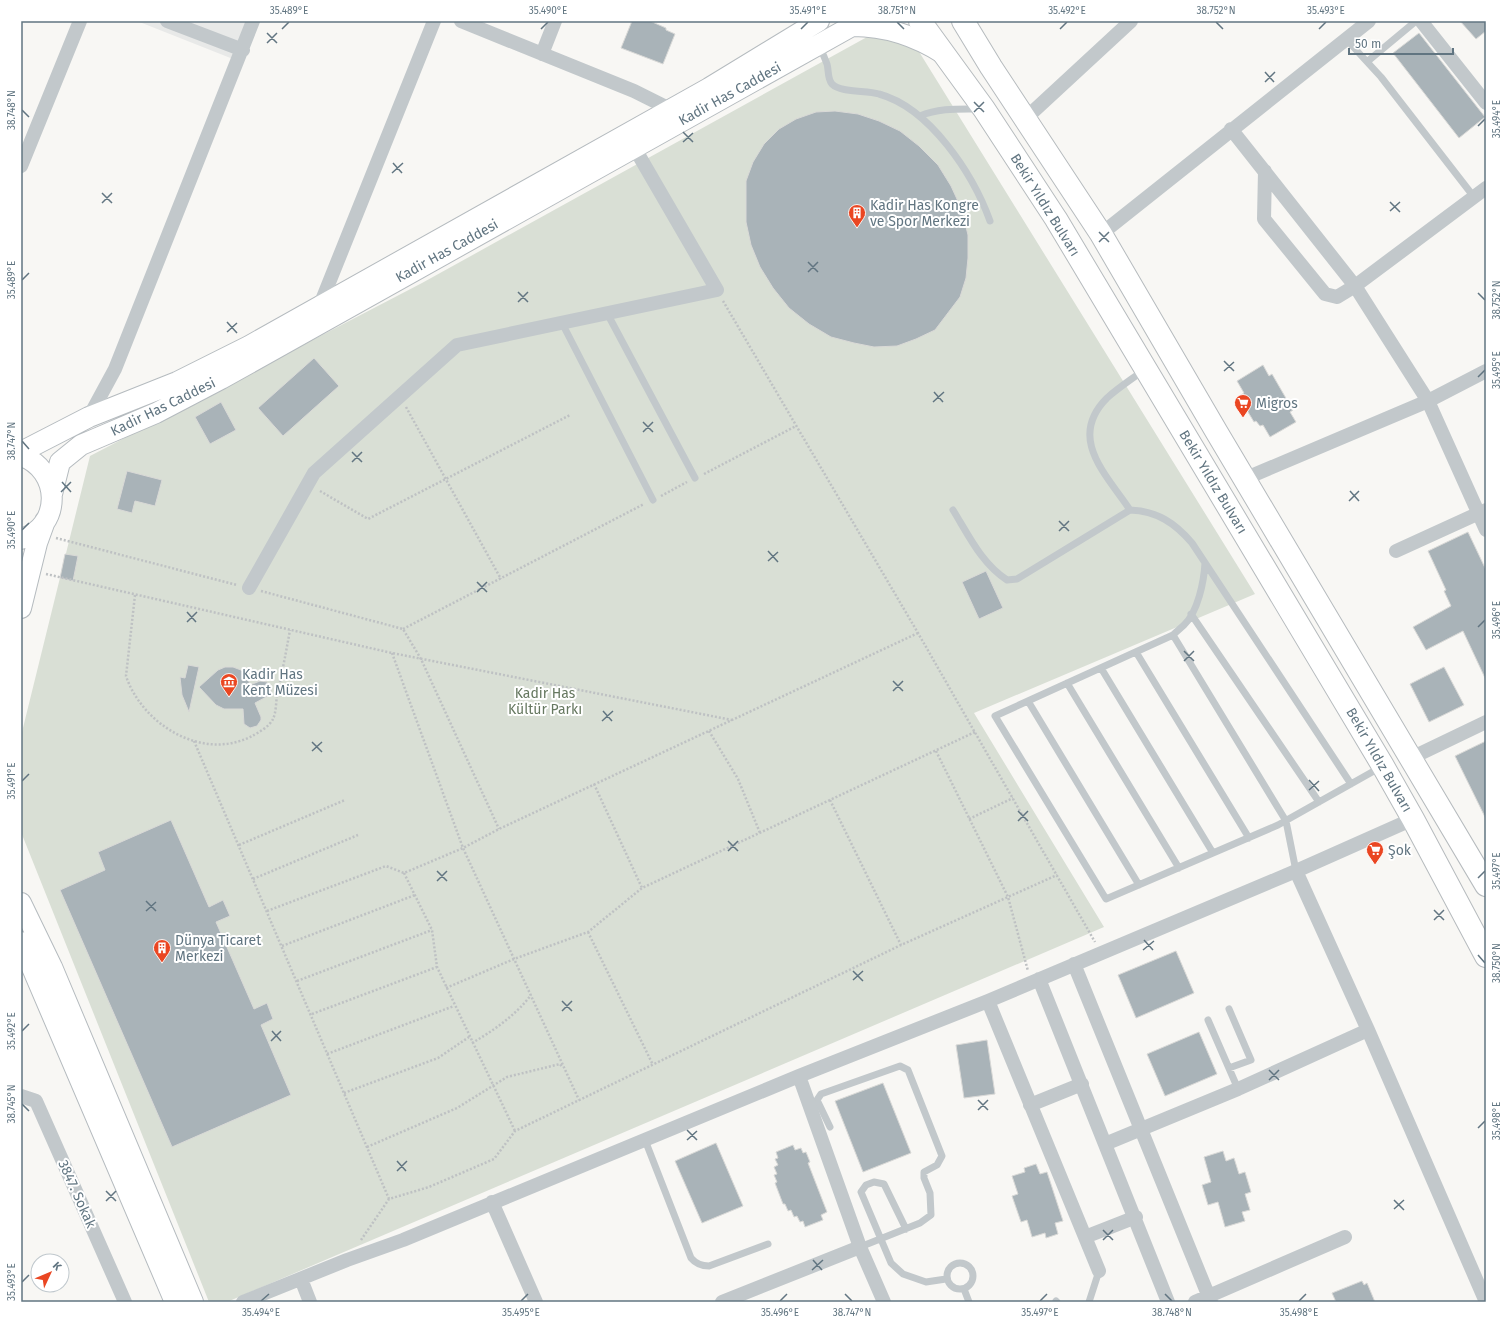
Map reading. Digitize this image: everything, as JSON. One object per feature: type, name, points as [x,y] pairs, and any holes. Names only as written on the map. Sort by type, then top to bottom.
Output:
[{"type":"main road","name":"Bekir Yıldız Bulvarı","points":[[920,21],[984,109],[1052,213],[1413,819],[1486,956]]},
{"type":"main road","name":"Bekir Yıldız Bulvarı","points":[[963,21],[1101,234],[1244,478],[1486,884]]},
{"type":"street","points":[[21,166],[80,21]]},
{"type":"street","points":[[167,21],[243,50]]},
{"type":"street","points":[[89,417],[115,369],[254,21]]},
{"type":"street","points":[[320,305],[434,21]]},
{"type":"street","points":[[460,21],[634,91],[670,109]]},
{"type":"street","points":[[542,54],[555,21]]},
{"type":"street","name":"Kadir Has Caddesi","points":[[21,452],[89,417],[143,397],[213,365],[670,109],[819,21]]},
{"type":"street","points":[[1026,119],[1131,21]]},
{"type":"street","points":[[1101,234],[1369,21]]},
{"type":"street","points":[[1420,21],[1486,103]]},
{"type":"street","points":[[857,23],[897,31],[922,41],[945,55]]},
{"type":"street","name":"Kadir Has Caddesi","points":[[21,608],[37,543],[51,508],[52,494],[60,462],[81,445],[189,397],[857,23]]},
{"type":"street","points":[[1231,130],[1355,286],[1428,401],[1483,512],[1486,530]]},
{"type":"street","points":[[249,588],[314,473],[457,345],[717,290],[634,147]]},
{"type":"street","points":[[1265,171],[1264,219],[1325,294],[1337,297],[1355,286],[1486,188]]},
{"type":"street","points":[[1244,478],[1428,401],[1486,371]]},
{"type":"street","points":[[21,456],[29,459],[40,468],[48,480],[52,494]]},
{"type":"street","points":[[1396,551],[1483,512]]},
{"type":"street","points":[[21,538],[36,532],[45,521]]},
{"type":"street","points":[[1411,758],[1486,722]]},
{"type":"street","points":[[243,1302],[347,1260],[403,1240],[799,1076],[988,1001],[1296,871],[1413,819]]},
{"type":"street","points":[[1296,871],[1368,1030],[1486,1302]]},
{"type":"street","points":[[21,903],[52,967],[193,1302]]},
{"type":"street","points":[[21,942],[175,1302]]},
{"type":"street","points":[[1074,964],[1210,1300]]},
{"type":"street","points":[[1035,980],[1082,1084],[1105,1144],[1136,1217],[1168,1302]]},
{"type":"street","points":[[988,1001],[1099,1272]]},
{"type":"street","points":[[1105,1144],[1238,1089],[1368,1030]]},
{"type":"street","points":[[799,1076],[860,1247],[884,1302]]},
{"type":"street","points":[[1030,1105],[1082,1084]]},
{"type":"street","name":"3847. Sokak","points":[[21,1096],[36,1101],[124,1302]]},
{"type":"street","points":[[492,1202],[536,1302]]},
{"type":"street","points":[[1085,1237],[1136,1217]]},
{"type":"street","points":[[1195,1302],[1210,1300],[1345,1237]]},
{"type":"street","points":[[722,1302],[860,1247]]},
{"type":"street","points":[[301,1279],[310,1302]]},
{"type":"lane","points":[[1368,61],[1416,21]]},
{"type":"lane","points":[[1346,39],[1368,61],[1474,197]]},
{"type":"lane","points":[[818,45],[827,63],[830,80],[836,87],[842,90],[854,90],[879,94],[904,105],[920,116],[939,137],[966,172],[977,190],[990,222]]},
{"type":"lane","points":[[920,116],[929,112],[944,110],[984,109]]},
{"type":"lane","points":[[607,313],[695,478]]},
{"type":"lane","points":[[562,323],[653,500]]},
{"type":"lane","points":[[1130,510],[1094,457],[1089,442],[1089,426],[1095,413],[1108,398],[1145,369]]},
{"type":"lane","points":[[953,510],[982,558],[995,572],[1008,580],[1017,579],[1130,510],[1149,512],[1167,520],[1184,534],[1205,563],[1351,784]]},
{"type":"lane","points":[[1205,563],[1201,589],[1191,614],[1184,626],[1173,635],[995,716],[1106,900],[1286,821],[1382,766]]},
{"type":"lane","points":[[1191,614],[1319,802]]},
{"type":"lane","points":[[1173,635],[1286,821],[1296,871]]},
{"type":"lane","points":[[1136,652],[1249,838]]},
{"type":"lane","points":[[1101,668],[1213,853]]},
{"type":"lane","points":[[1067,683],[1179,868]]},
{"type":"lane","points":[[1028,701],[1140,885]]},
{"type":"lane","points":[[1229,1009],[1251,1060],[1229,1068]]},
{"type":"lane","points":[[1208,1020],[1238,1089]]},
{"type":"lane","points":[[830,1127],[818,1100],[821,1094],[896,1067],[905,1068],[908,1070],[942,1156],[937,1165],[924,1172],[924,1178],[930,1193],[931,1215],[926,1220],[860,1247]]},
{"type":"lane","points":[[645,1140],[691,1258],[694,1261],[701,1265],[709,1266],[768,1244]]},
{"type":"lane","points":[[906,1229],[884,1184],[874,1182],[869,1183],[861,1192],[891,1263],[903,1274],[926,1282],[946,1279]]},
{"type":"lane","points":[[957,1263],[968,1265],[971,1269],[973,1278],[969,1286],[964,1289],[953,1288],[946,1279],[948,1269],[957,1263]]},
{"type":"lane","points":[[1090,1302],[1099,1272]]},
{"type":"lane","points":[[964,1289],[969,1302]]},
{"type":"path","points":[[717,290],[918,633],[1101,953]]},
{"type":"path","points":[[400,396],[501,579]]},
{"type":"path","points":[[308,484],[368,519],[570,415]]},
{"type":"path","points":[[403,629],[796,426]]},
{"type":"path","points":[[68,540],[74,542]]},
{"type":"path","points":[[60,578],[392,653],[732,720]]},
{"type":"path","points":[[135,595],[126,676],[128,684],[136,700],[153,718],[175,734],[194,741],[215,744],[235,742],[255,734],[273,720],[290,630]]},
{"type":"path","points":[[404,873],[463,848],[498,829],[918,633]]},
{"type":"path","points":[[392,653],[463,848],[579,1100]]},
{"type":"path","points":[[421,659],[498,829]]},
{"type":"path","points":[[709,731],[738,779],[760,833]]},
{"type":"path","points":[[446,988],[514,959],[588,932],[642,888],[975,732]]},
{"type":"path","points":[[194,741],[312,1014],[327,1054],[389,1199]]},
{"type":"path","points":[[936,751],[1008,897],[1035,980]]},
{"type":"path","points":[[594,784],[642,888]]},
{"type":"path","points":[[969,818],[1012,798]]},
{"type":"path","points":[[239,845],[345,800]]},
{"type":"path","points":[[830,800],[901,945]]},
{"type":"path","points":[[253,879],[358,835]]},
{"type":"path","points":[[267,911],[386,866],[404,873],[432,930],[437,967],[454,1006],[515,1132]]},
{"type":"path","points":[[347,1260],[389,1199],[429,1187],[494,1159],[515,1132],[901,945],[1057,875]]},
{"type":"path","points":[[282,946],[415,895]]},
{"type":"path","points":[[297,981],[432,930]]},
{"type":"path","points":[[588,932],[653,1065]]},
{"type":"path","points":[[312,1014],[437,967]]},
{"type":"path","points":[[472,1044],[505,1020],[524,1003],[530,995]]},
{"type":"path","points":[[327,1054],[454,1006]]},
{"type":"path","points":[[344,1093],[438,1058],[469,1037]]},
{"type":"path","points":[[367,1147],[458,1108],[507,1077],[541,1067],[560,1064],[565,1070]]},
{"type":"shaded area","points":[[137,21],[254,21],[238,61]]},
{"type":"green space","name":"Kadir Has Kültür Parkı","points":[[896,21],[900,21],[1255,594],[974,713],[1104,927],[227,1302],[209,1302],[21,832],[21,736],[90,456],[422,283]]},
{"type":"building","points":[[632,21],[650,21],[675,34],[663,64],[621,48]]},
{"type":"building","points":[[1460,21],[1486,21],[1486,31],[1476,39]]},
{"type":"building","points":[[1419,33],[1485,117],[1459,138],[1393,53]]},
{"type":"building","name":"Kadir Has Kongre ve Spor Merkezi","points":[[835,111],[858,114],[879,121],[900,131],[919,146],[938,165],[951,186],[962,210],[968,235],[968,258],[966,278],[960,297],[935,330],[897,346],[874,347],[854,343],[831,337],[809,324],[789,308],[773,288],[760,267],[751,245],[746,222],[746,181],[753,162],[764,144],[779,129],[796,119],[816,112]]},
{"type":"building","points":[[314,358],[339,386],[283,436],[258,408]]},
{"type":"building","points":[[1263,365],[1269,376],[1272,374],[1293,410],[1290,412],[1296,422],[1270,437],[1263,425],[1260,426],[1256,421],[1254,422],[1242,402],[1245,401],[1241,395],[1244,393],[1237,381]]},
{"type":"building","points":[[221,402],[236,430],[210,444],[195,417]]},
{"type":"building","points":[[127,471],[162,480],[155,506],[135,501],[132,513],[117,509]]},
{"type":"building","points":[[1468,532],[1486,570],[1486,680],[1463,631],[1426,650],[1413,627],[1451,606],[1444,591],[1446,590],[1428,551]]},
{"type":"building","points":[[65,554],[78,556],[73,581],[60,578]]},
{"type":"building","points":[[986,571],[1003,608],[979,619],[962,582]]},
{"type":"building","points":[[188,665],[199,667],[189,712],[182,695],[180,677],[185,678]]},
{"type":"building","name":"Kadir Has Kent Müzesi","points":[[225,667],[233,667],[241,670],[247,676],[250,685],[260,681],[267,682],[272,688],[270,695],[255,703],[261,717],[261,720],[257,726],[250,728],[244,724],[243,709],[224,709],[216,705],[199,687],[218,670]]},
{"type":"building","points":[[1444,667],[1464,705],[1429,722],[1410,684]]},
{"type":"building","points":[[1486,741],[1486,819],[1455,756]]},
{"type":"building","name":"Dünya Ticaret Merkezi","points":[[171,820],[209,907],[223,900],[230,916],[216,922],[254,1009],[267,1003],[273,1019],[261,1025],[291,1095],[172,1147],[60,890],[105,870],[98,852]]},
{"type":"building","points":[[1176,951],[1194,993],[1136,1018],[1118,975]]},
{"type":"building","points":[[1199,1032],[1217,1074],[1165,1096],[1147,1054]]},
{"type":"building","points":[[987,1040],[995,1094],[964,1098],[956,1045]]},
{"type":"building","points":[[883,1083],[911,1153],[863,1172],[835,1101]]},
{"type":"building","points":[[716,1143],[743,1206],[702,1223],[675,1161]]},
{"type":"building","points":[[793,1145],[795,1150],[801,1148],[803,1153],[806,1152],[810,1162],[808,1163],[827,1212],[821,1215],[823,1220],[805,1227],[803,1221],[800,1222],[797,1216],[794,1217],[791,1210],[788,1211],[785,1204],[783,1204],[775,1183],[777,1182],[774,1175],[777,1174],[774,1167],[778,1165],[775,1159],[778,1158],[776,1152]]},
{"type":"building","points":[[1223,1151],[1226,1161],[1234,1158],[1239,1174],[1245,1172],[1251,1192],[1245,1194],[1250,1210],[1242,1212],[1245,1221],[1225,1227],[1218,1202],[1208,1205],[1202,1185],[1211,1182],[1204,1157]]},
{"type":"building","points":[[1036,1164],[1040,1174],[1047,1172],[1063,1221],[1055,1223],[1058,1234],[1046,1238],[1045,1233],[1032,1237],[1027,1220],[1021,1222],[1012,1196],[1018,1194],[1012,1176],[1025,1172],[1024,1168]]},
{"type":"building","points":[[1362,1281],[1364,1285],[1367,1283],[1375,1302],[1336,1302],[1332,1293]]},
{"type":"place","name":"Kadir Has Kongre ve Spor Merkezi","points":[[857,228]]},
{"type":"place","name":"Migros","points":[[1243,418]]},
{"type":"place","name":"Kadir Has Kent Müzesi","points":[[229,697]]},
{"type":"place","name":"Şok","points":[[1375,865]]},
{"type":"place","name":"Dünya Ticaret Merkezi","points":[[162,963]]}]
